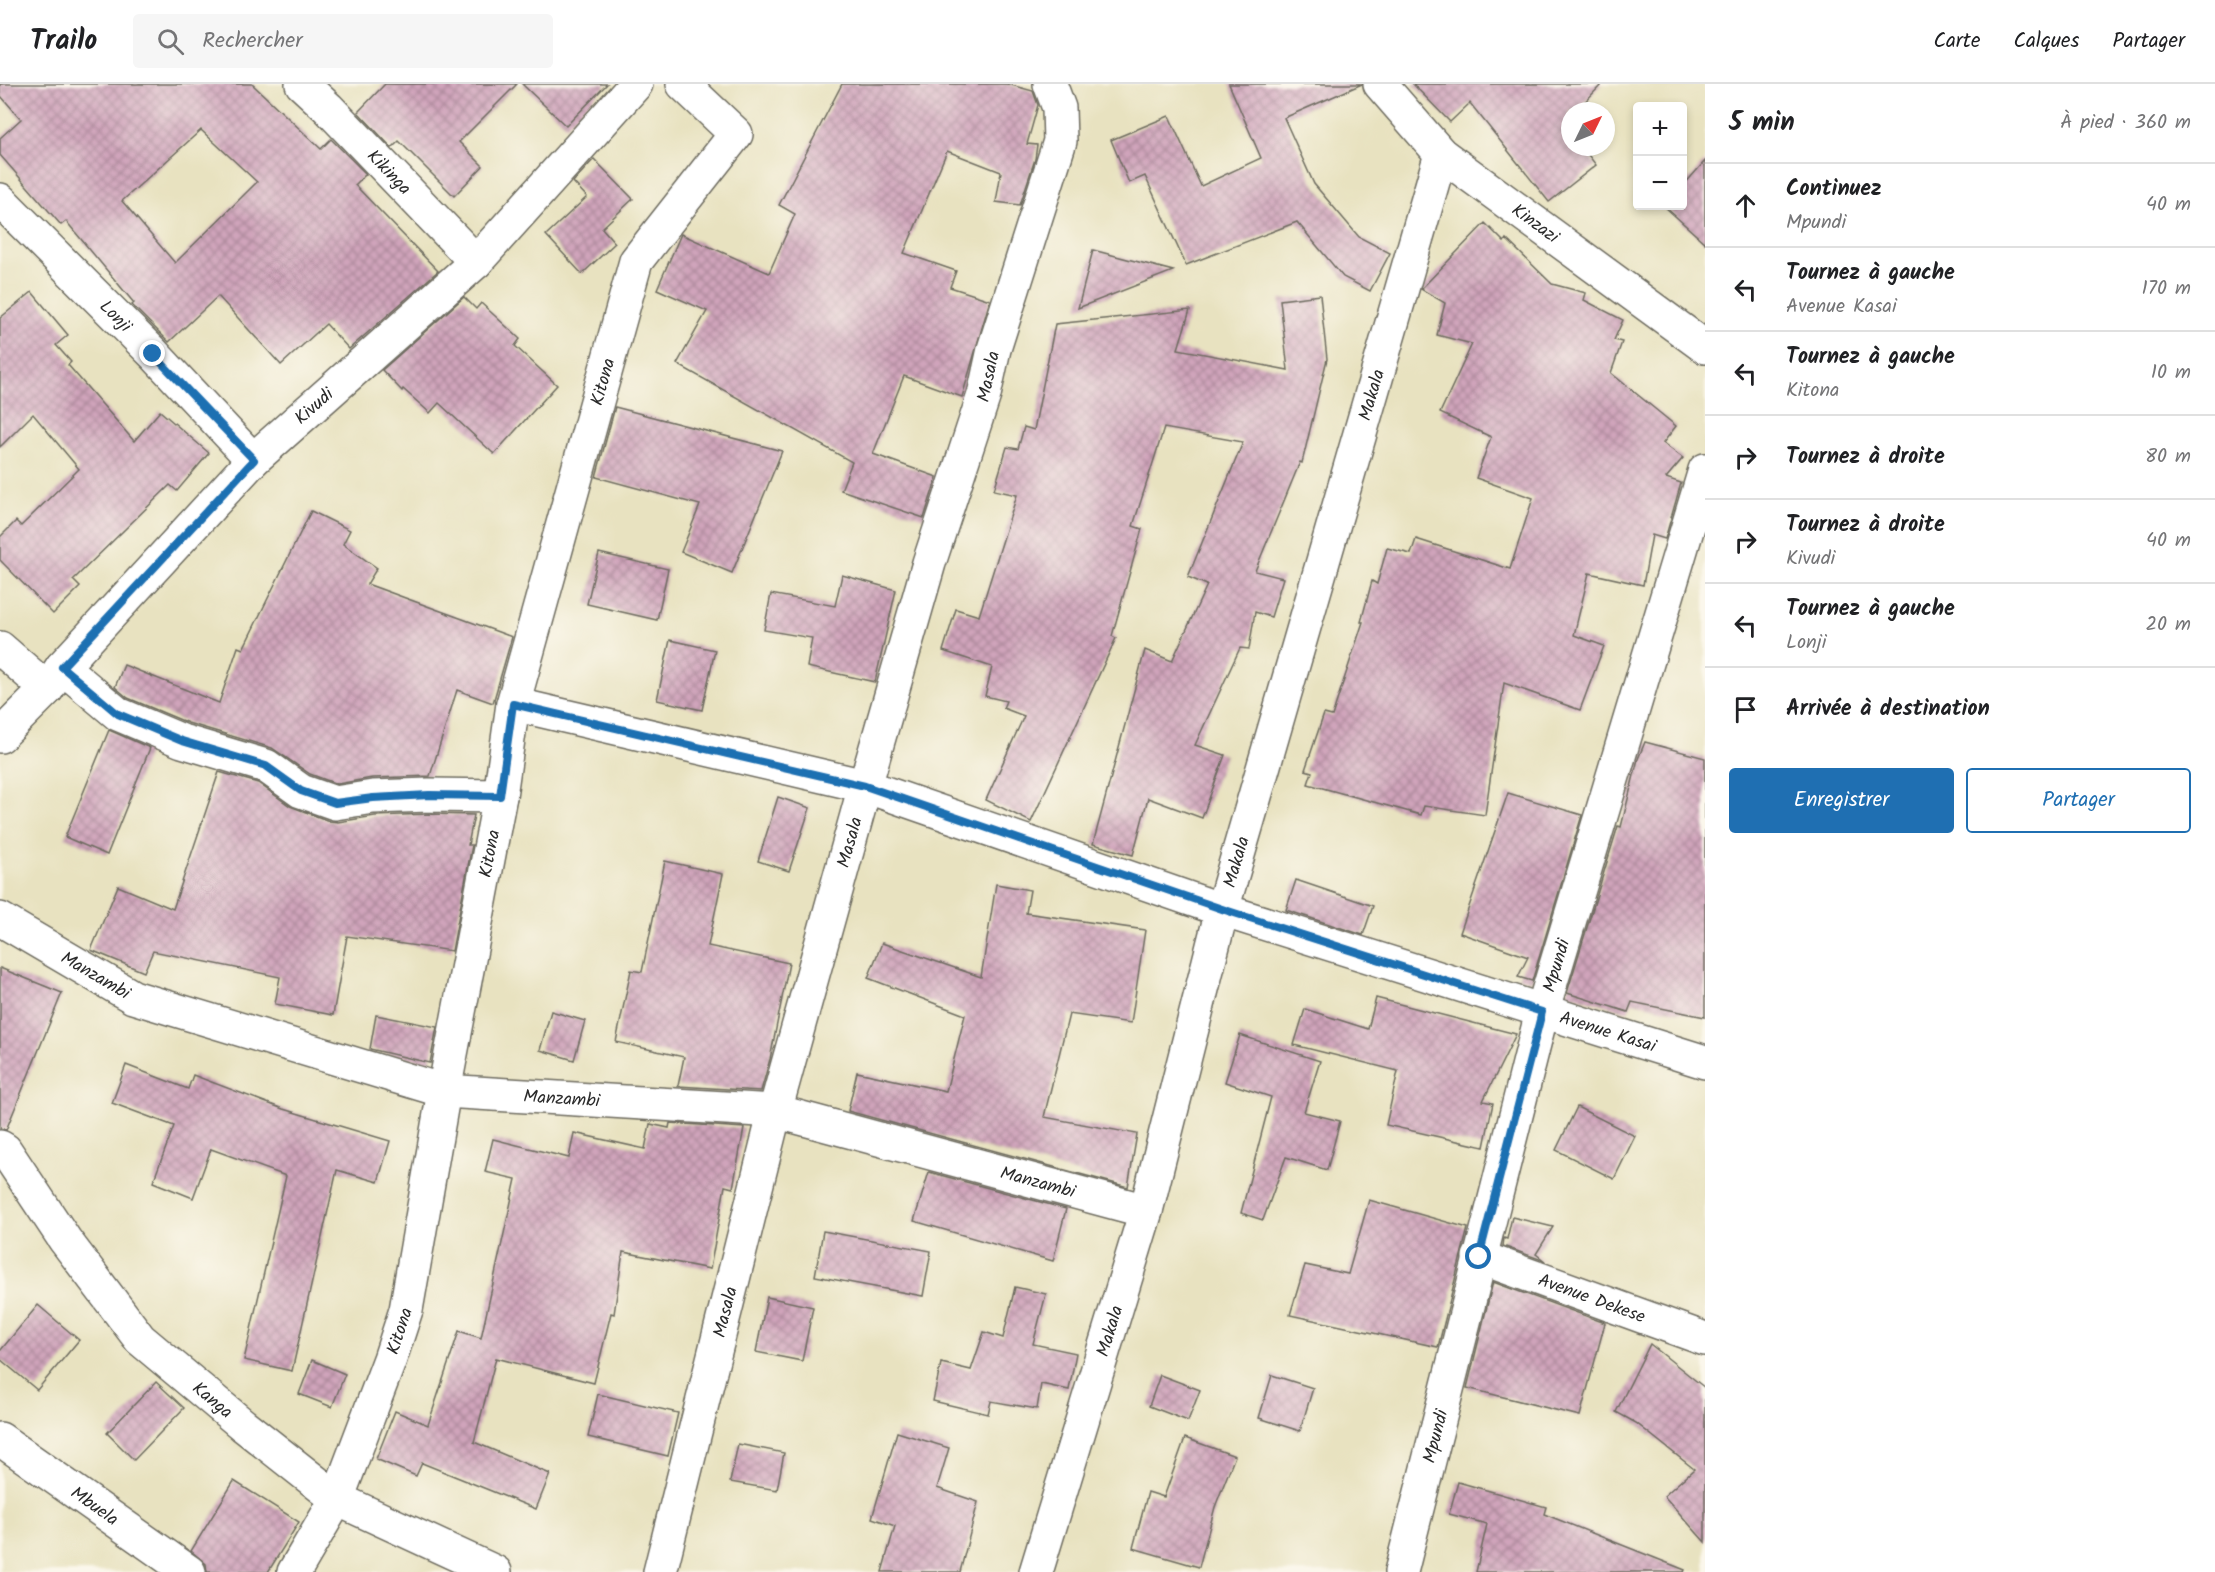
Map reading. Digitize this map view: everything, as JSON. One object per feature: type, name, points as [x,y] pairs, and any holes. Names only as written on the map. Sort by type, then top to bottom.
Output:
[{"type":"street","name":"Kikinga","points":[[302,84],[328,108],[476,262]]},
{"type":"street","name":"Kivudi","points":[[0,736],[254,460],[476,262],[636,84]]},
{"type":"street","name":"Kitona","points":[[294,1572],[337,1499],[406,1310],[444,1091],[500,796],[513,704],[636,261],[736,134],[683,84]]},
{"type":"street","name":"Masala","points":[[660,1572],[775,1111],[865,786],[929,563],[984,395],[994,349],[1060,141],[1059,108],[1050,84]]},
{"type":"street","name":"Kinzazi","points":[[1380,84],[1441,154],[1705,347]]},
{"type":"street","name":"Makala","points":[[1036,1572],[1146,1211],[1222,909],[1441,154]]},
{"type":"street","name":"Lonji","points":[[0,201],[153,354],[254,460]]},
{"type":"street","name":"Mpundi","points":[[1401,1572],[1542,1012],[1705,470]]},
{"type":"street","points":[[0,648],[118,714],[182,741],[266,766],[301,791],[335,803],[418,795],[500,796]]},
{"type":"street","name":"Avenue Kasai","points":[[513,704],[865,786],[1222,909],[1705,1062]]},
{"type":"street","name":"Manzambi","points":[[0,919],[133,997],[444,1091],[775,1111],[1146,1211]]},
{"type":"street","name":"Kanga","points":[[0,1147],[5,1150],[65,1240],[140,1339],[243,1425],[337,1499],[495,1572]]},
{"type":"street","name":"Avenue Dekese","points":[[1479,1257],[1705,1339]]},
{"type":"street","name":"Mbuela","points":[[0,1439],[189,1572]]},
{"type":"building","points":[[0,84],[252,84],[321,149],[331,139],[366,174],[355,185],[438,271],[349,349],[326,324],[281,365],[218,296],[169,342],[132,305],[134,303],[66,221],[61,225],[0,155],[0,138],[21,119],[0,95]],"holes":[[[201,130],[257,182],[175,263],[122,201]]]},
{"type":"building","points":[[385,84],[517,84],[459,142],[483,166],[454,196],[399,141],[392,148],[358,112]]},
{"type":"building","points":[[522,84],[607,84],[566,126]]},
{"type":"building","points":[[842,84],[1007,84],[1033,91],[1038,105],[1027,144],[1037,145],[1035,159],[1020,205],[996,202],[1001,172],[947,151],[904,253],[956,271],[950,287],[990,300],[962,397],[904,376],[873,454],[937,477],[924,518],[841,490],[852,462],[677,364],[707,311],[657,289],[681,234],[769,273],[795,214],[779,205]]},
{"type":"building","points":[[1229,84],[1362,84],[1284,118],[1314,184],[1359,237],[1390,253],[1370,291],[1343,277],[1297,222],[1186,265],[1145,176],[1129,183],[1111,140],[1169,116],[1201,186],[1261,158]]},
{"type":"building","points":[[1413,84],[1602,84],[1585,102],[1561,102],[1561,156],[1589,156],[1596,165],[1549,202],[1470,103],[1450,122]]},
{"type":"building","points":[[594,159],[633,199],[602,228],[615,243],[582,274],[546,235],[587,197],[573,182]]},
{"type":"building","points":[[1705,161],[1705,243],[1668,210],[1687,210],[1687,181]]},
{"type":"building","points":[[1485,223],[1504,242],[1506,239],[1552,284],[1586,293],[1584,300],[1623,320],[1614,340],[1622,342],[1611,373],[1676,426],[1663,443],[1683,458],[1666,478],[1681,483],[1665,539],[1652,535],[1643,585],[1589,573],[1574,635],[1604,646],[1580,710],[1504,683],[1485,815],[1424,806],[1421,815],[1308,784],[1312,772],[1305,770],[1324,714],[1332,716],[1363,622],[1361,622],[1372,581],[1377,584],[1387,548],[1411,554],[1416,539],[1510,569],[1533,498],[1476,478],[1491,437],[1440,413],[1472,344],[1437,335],[1445,303],[1421,289]]},
{"type":"building","points":[[1093,250],[1173,271],[1078,308]]},
{"type":"building","points":[[32,292],[68,335],[56,345],[71,362],[68,365],[134,441],[160,411],[209,453],[177,491],[170,485],[73,580],[80,587],[53,614],[0,560],[0,537],[16,521],[21,526],[79,469],[33,414],[0,447],[0,318]]},
{"type":"building","points":[[1320,295],[1327,359],[1302,463],[1300,462],[1255,571],[1283,578],[1271,617],[1255,612],[1249,649],[1240,648],[1195,745],[1225,755],[1202,818],[1148,798],[1133,855],[1093,844],[1145,650],[1172,661],[1207,585],[1188,577],[1243,442],[1164,428],[1133,526],[1142,529],[1112,636],[1116,638],[1031,822],[986,800],[1024,716],[1003,708],[1006,701],[985,696],[992,667],[943,651],[956,609],[979,616],[1017,495],[994,490],[1007,447],[1018,449],[1024,427],[1034,430],[1055,324],[1190,310],[1178,349],[1288,370],[1280,300]]},
{"type":"building","points":[[464,297],[476,309],[481,303],[520,339],[515,346],[557,385],[494,454],[439,403],[430,413],[403,389],[402,391],[382,370]]},
{"type":"building","points":[[615,407],[782,451],[732,573],[681,552],[700,505],[596,477]]},
{"type":"building","points":[[311,511],[350,530],[343,544],[377,568],[367,584],[512,637],[493,703],[457,690],[430,776],[372,778],[337,784],[310,774],[272,748],[188,723],[128,698],[115,687],[124,665],[219,703],[238,647],[243,649]]},
{"type":"building","points":[[599,553],[668,569],[657,620],[587,604]]},
{"type":"building","points":[[842,575],[896,590],[875,682],[807,667],[812,638],[764,630],[771,594],[835,606]]},
{"type":"building","points":[[670,640],[715,650],[702,710],[657,700]]},
{"type":"building","points":[[109,730],[150,748],[107,855],[65,837]]},
{"type":"building","points":[[1645,742],[1705,758],[1705,1017],[1632,1002],[1628,1012],[1567,993],[1618,826],[1621,827],[1638,759]]},
{"type":"building","points":[[219,772],[258,783],[290,806],[329,821],[338,822],[375,816],[474,815],[468,845],[472,845],[452,951],[347,936],[333,1015],[275,1004],[280,977],[153,951],[144,972],[91,950],[118,886],[173,909]]},
{"type":"building","points":[[1508,793],[1582,815],[1532,981],[1518,977],[1528,957],[1460,933]]},
{"type":"building","points":[[778,797],[810,808],[789,871],[758,861]]},
{"type":"building","points":[[665,861],[723,874],[708,946],[789,963],[770,1059],[761,1091],[678,1086],[684,1057],[616,1042],[631,970],[642,972]]},
{"type":"building","points":[[1296,880],[1373,906],[1363,935],[1286,910]]},
{"type":"building","points":[[996,884],[1030,890],[1026,913],[1145,930],[1131,1023],[1069,1014],[1044,1117],[1137,1134],[1128,1187],[848,1111],[857,1072],[946,1091],[965,1015],[868,978],[882,943],[981,977]]},
{"type":"building","points":[[0,968],[62,993],[6,1130],[0,1128]]},
{"type":"building","points":[[1376,998],[1516,1034],[1483,1101],[1493,1103],[1484,1147],[1386,1125],[1398,1071],[1294,1045],[1305,1009],[1368,1029]]},
{"type":"building","points":[[551,1011],[585,1021],[574,1060],[540,1050]]},
{"type":"building","points":[[376,1015],[437,1027],[430,1063],[370,1049]]},
{"type":"building","points":[[1240,1035],[1320,1061],[1304,1112],[1340,1121],[1327,1170],[1286,1157],[1263,1220],[1241,1213],[1271,1097],[1225,1082]]},
{"type":"building","points":[[126,1065],[188,1089],[193,1075],[283,1109],[390,1141],[378,1182],[337,1170],[292,1371],[244,1360],[286,1176],[211,1149],[193,1198],[153,1182],[174,1126],[112,1103]]},
{"type":"building","points":[[1577,1107],[1635,1136],[1614,1179],[1556,1150]]},
{"type":"building","points":[[670,1123],[744,1128],[733,1188],[725,1186],[710,1269],[623,1252],[614,1314],[611,1313],[594,1383],[496,1358],[474,1442],[550,1474],[536,1509],[422,1463],[416,1476],[376,1459],[395,1411],[428,1425],[459,1331],[481,1338],[516,1179],[485,1172],[493,1139],[569,1158],[574,1133],[645,1149],[650,1124],[669,1128]]},
{"type":"building","points":[[929,1172],[1066,1209],[1053,1261],[914,1221]]},
{"type":"building","points":[[1369,1200],[1468,1228],[1438,1347],[1290,1315],[1305,1265],[1348,1274]]},
{"type":"building","points":[[1512,1217],[1553,1227],[1536,1254],[1545,1261],[1503,1246]]},
{"type":"building","points":[[823,1231],[931,1251],[923,1296],[815,1276]]},
{"type":"building","points":[[1493,1282],[1605,1323],[1580,1416],[1467,1388]]},
{"type":"building","points":[[1015,1287],[1046,1294],[1033,1344],[1076,1353],[1069,1390],[1041,1384],[1037,1409],[991,1401],[988,1414],[933,1401],[941,1363],[971,1370],[984,1332],[1003,1338]]},
{"type":"building","points":[[767,1297],[813,1307],[802,1361],[756,1352]]},
{"type":"building","points":[[38,1305],[79,1340],[37,1390],[0,1359],[0,1351]]},
{"type":"building","points":[[1650,1344],[1705,1388],[1705,1542],[1664,1496],[1694,1469],[1636,1423],[1616,1412]]},
{"type":"building","points":[[312,1360],[345,1374],[332,1407],[299,1394]]},
{"type":"building","points":[[1160,1375],[1200,1390],[1188,1421],[1149,1406]]},
{"type":"building","points":[[1272,1375],[1313,1388],[1300,1431],[1259,1418]]},
{"type":"building","points":[[156,1382],[184,1408],[134,1460],[107,1433]]},
{"type":"building","points":[[598,1394],[678,1413],[668,1456],[588,1437]]},
{"type":"building","points":[[897,1432],[949,1448],[937,1488],[978,1502],[960,1572],[882,1572],[895,1526],[872,1518]]},
{"type":"building","points":[[1185,1438],[1235,1456],[1215,1507],[1199,1567],[1133,1548],[1148,1492],[1164,1497]]},
{"type":"building","points":[[738,1444],[784,1453],[777,1490],[730,1482]]},
{"type":"building","points":[[234,1481],[299,1522],[268,1572],[207,1572],[206,1564],[191,1551]]},
{"type":"building","points":[[1458,1482],[1546,1507],[1544,1514],[1685,1570],[1684,1572],[1476,1572],[1487,1524],[1449,1514]]},
{"type":"route","points":[[153,354],[254,460],[62,667],[118,714],[182,741],[266,766],[301,791],[335,803],[429,795],[500,796],[513,704],[865,786],[1222,909],[1542,1012],[1479,1257]]}]
